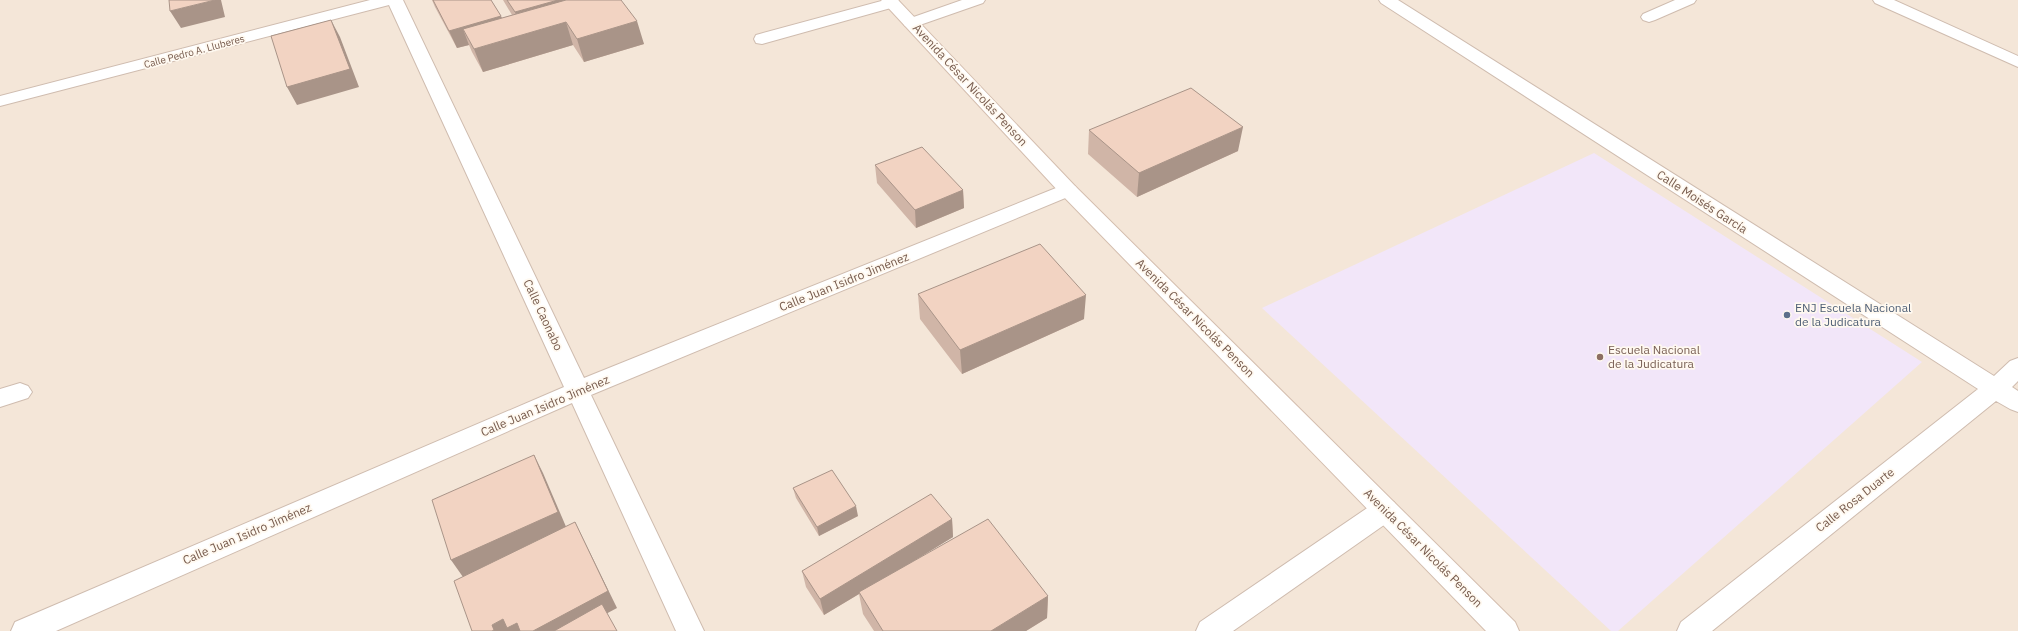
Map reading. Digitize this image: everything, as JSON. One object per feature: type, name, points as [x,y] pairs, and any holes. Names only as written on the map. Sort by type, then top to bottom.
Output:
[{"type":"street","name":"Calle Pedro A. Lluberes","points":[[0,102],[389,0]]},
{"type":"street","name":"Calle Caonabo","points":[[395,0],[579,390],[690,631]]},
{"type":"street","points":[[911,23],[977,0]]},
{"type":"street","name":"Calle Moisés García","points":[[1387,0],[2018,403]]},
{"type":"street","points":[[1649,17],[1688,0]]},
{"type":"street","points":[[1880,0],[2018,62]]},
{"type":"street","points":[[762,39],[891,2]]},
{"type":"street","name":"Avenida César Nicolás Penson","points":[[891,2],[1068,190],[1505,631]]},
{"type":"street","name":"Calle Juan Isidro Jiménez","points":[[25,631],[579,390],[1068,190]]},
{"type":"street","name":"Calle Rosa Duarte","points":[[1691,631],[1995,389],[2018,367]]},
{"type":"street","points":[[1210,631],[1385,510]]},
{"type":"shaded area","points":[[0,0],[2018,0],[2018,631],[0,631]]},
{"type":"shaded area","points":[[1594,153],[1922,362],[1618,631],[1611,631],[1262,308]]},
{"type":"building","points":[[169,0],[215,0],[170,11]]},
{"type":"building","points":[[433,0],[491,0],[501,16],[449,31]]},
{"type":"building","points":[[507,0],[558,0],[515,12]]},
{"type":"building","points":[[566,0],[621,0],[637,21],[577,39],[566,22],[474,49],[463,29]]},
{"type":"building","points":[[331,20],[350,69],[287,87],[271,36]]},
{"type":"building","points":[[1191,88],[1243,127],[1139,173],[1089,130]]},
{"type":"building","points":[[922,147],[963,190],[915,210],[875,165]]},
{"type":"building","points":[[1040,244],[1086,295],[960,350],[918,294]]},
{"type":"building","points":[[534,455],[558,512],[451,560],[432,500]]},
{"type":"building","points":[[832,470],[856,506],[817,527],[793,488]]},
{"type":"building","points":[[931,494],[952,519],[820,599],[802,571]]},
{"type":"building","points":[[988,519],[1048,596],[991,631],[883,631],[859,592]]},
{"type":"building","points":[[575,522],[608,591],[533,631],[520,631],[517,623],[507,628],[503,619],[492,625],[494,630],[492,631],[472,631],[454,581]]},
{"type":"building","points":[[602,604],[617,631],[554,631]]},
{"type":"place","name":"ENJ Escuela Nacional de la Judicatura","points":[[1787,315]]},
{"type":"place","name":"Escuela Nacional de la Judicatura","points":[[1600,357]]}]
